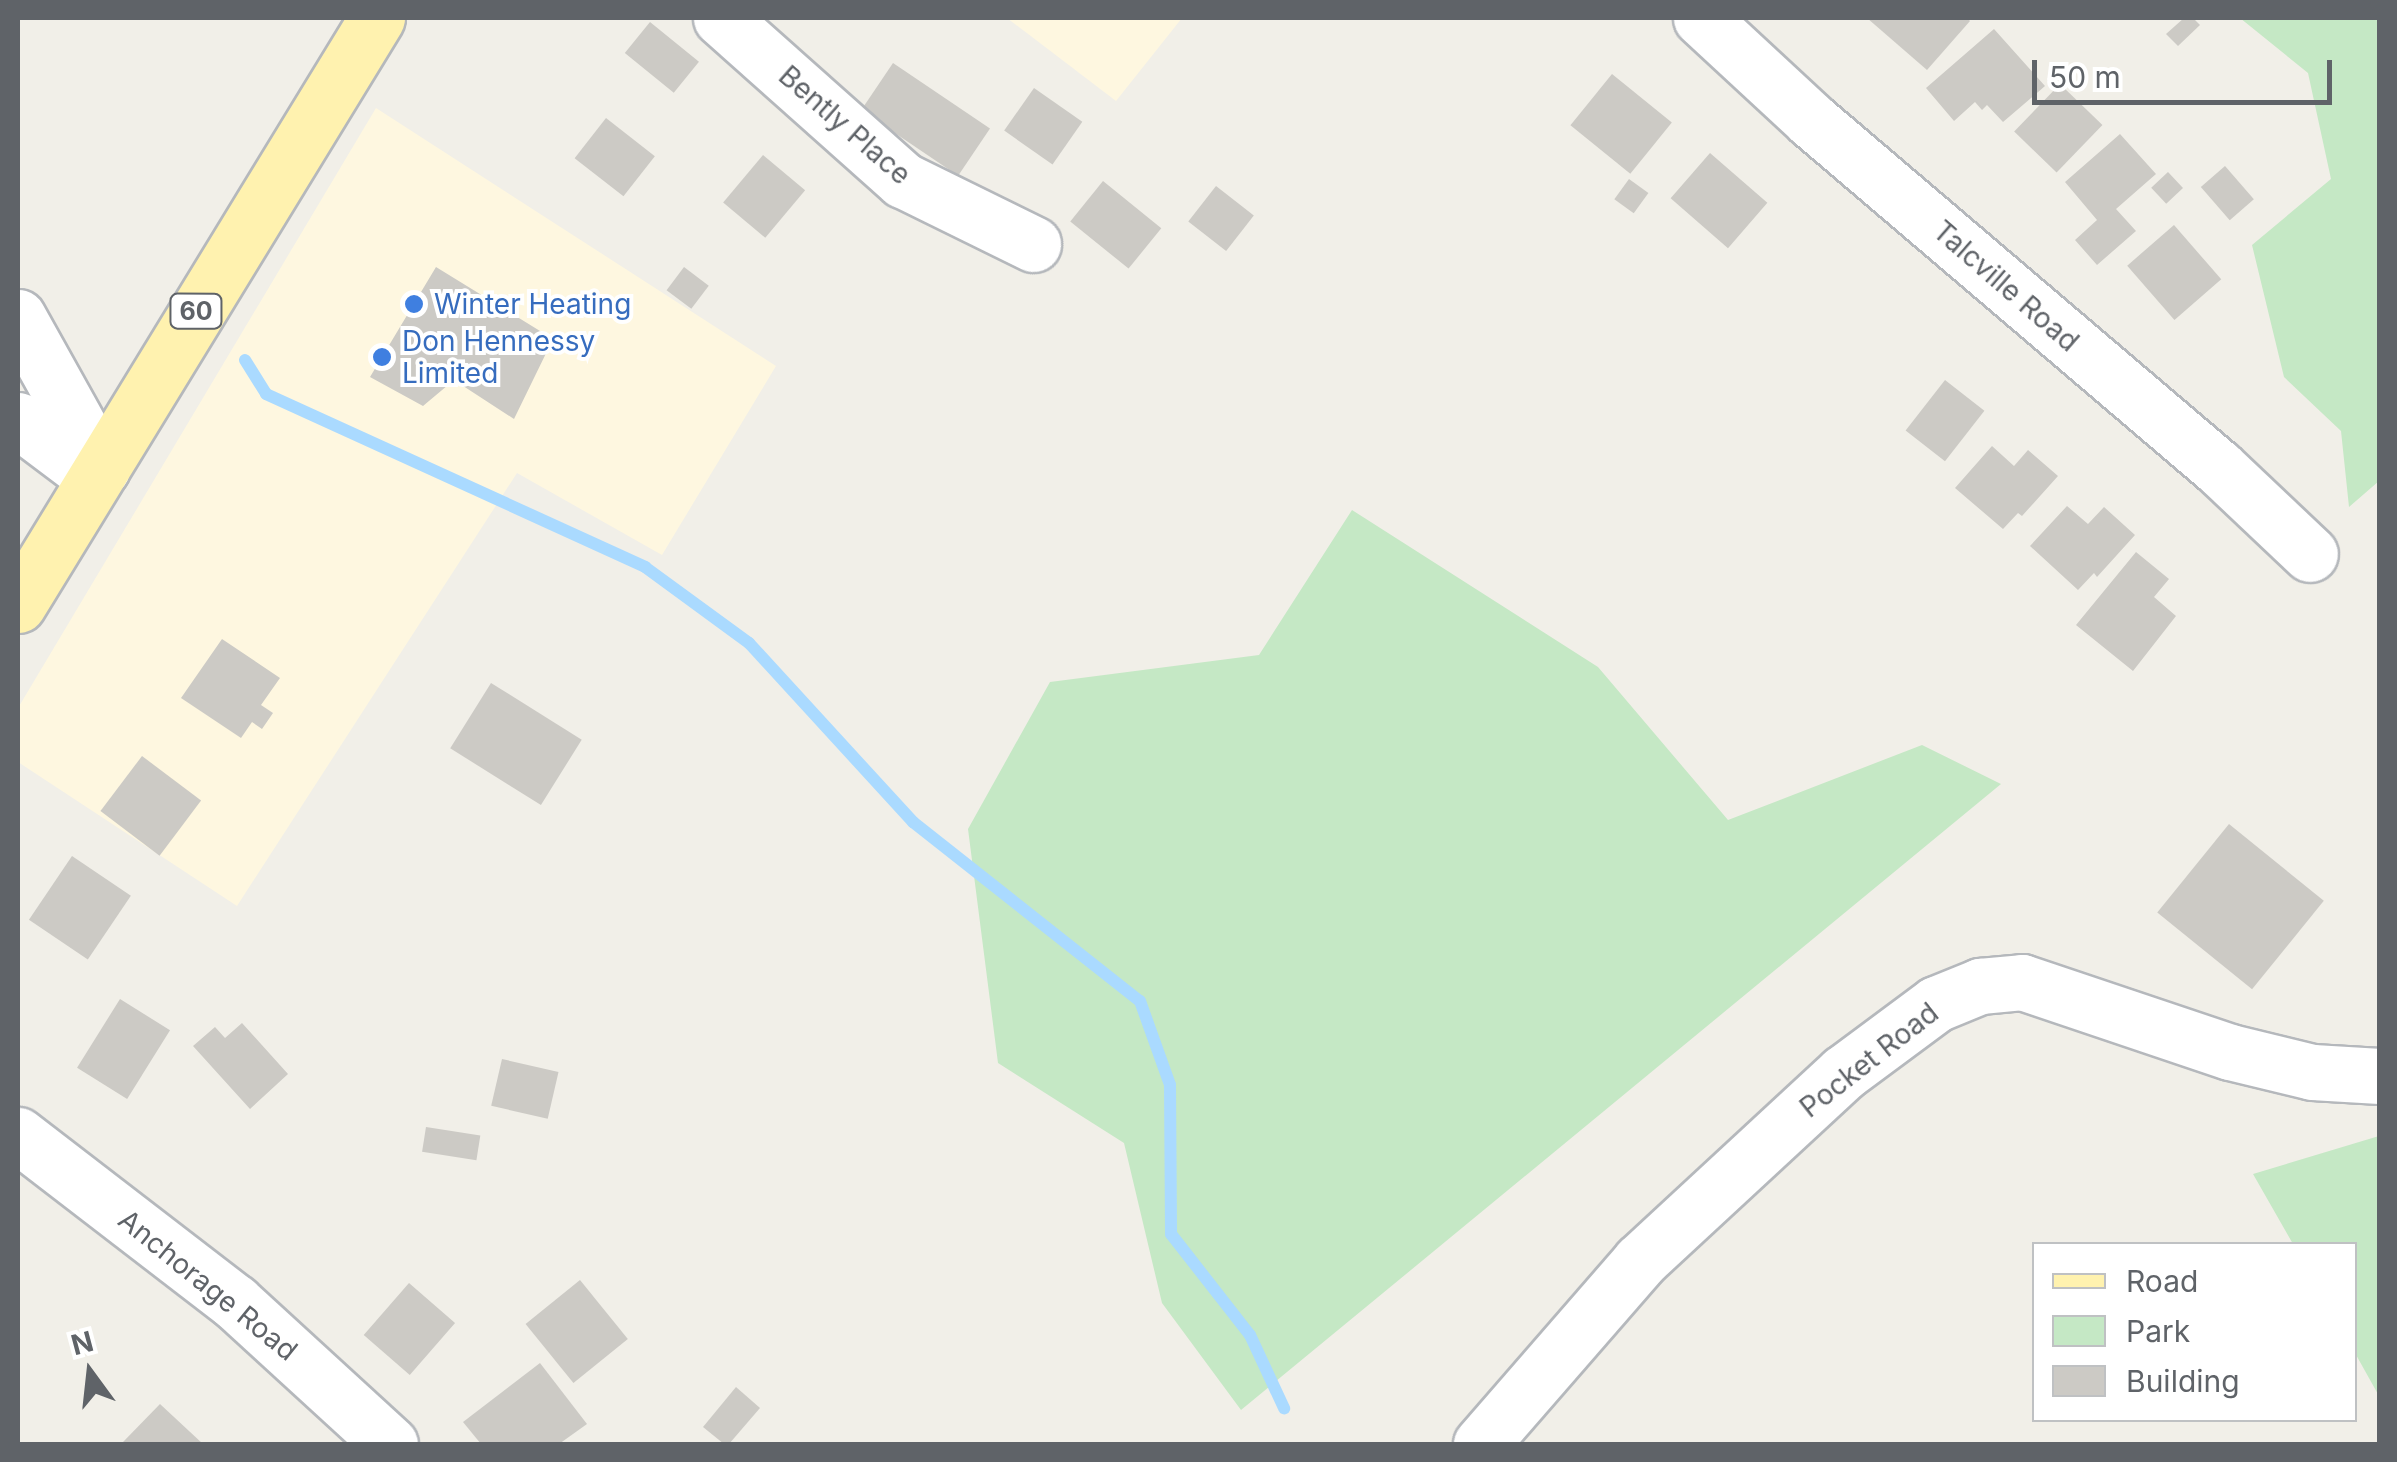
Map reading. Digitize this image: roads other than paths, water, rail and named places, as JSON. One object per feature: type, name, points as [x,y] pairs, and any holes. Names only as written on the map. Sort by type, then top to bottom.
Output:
[{"type":"main road","name":"60","points":[[18,605],[377,18]]},
{"type":"street","name":"Bently Place","points":[[721,18],[903,180],[1033,244]]},
{"type":"street","name":"Talcville Road","points":[[1702,18],[1812,120],[2219,468],[2310,554]]},
{"type":"street","points":[[18,317],[99,473]]},
{"type":"street","points":[[18,420],[99,473]]},
{"type":"street","name":"Pocket Road","points":[[1482,1444],[1640,1261],[1843,1073],[1951,998],[1980,986],[2022,982],[2230,1052],[2312,1072],[2380,1076]]},
{"type":"street","name":"Anchorage Road","points":[[18,1134],[236,1302],[390,1444]]},
{"type":"waterway","points":[[245,360],[266,394],[645,567],[749,643],[913,822],[1140,1001],[1170,1085],[1171,1234],[1250,1335],[1284,1408]]},
{"type":"place","name":"Winter Heating","points":[[414,304]]},
{"type":"place","name":"Don Hennessy Limited","points":[[382,357]]}]
